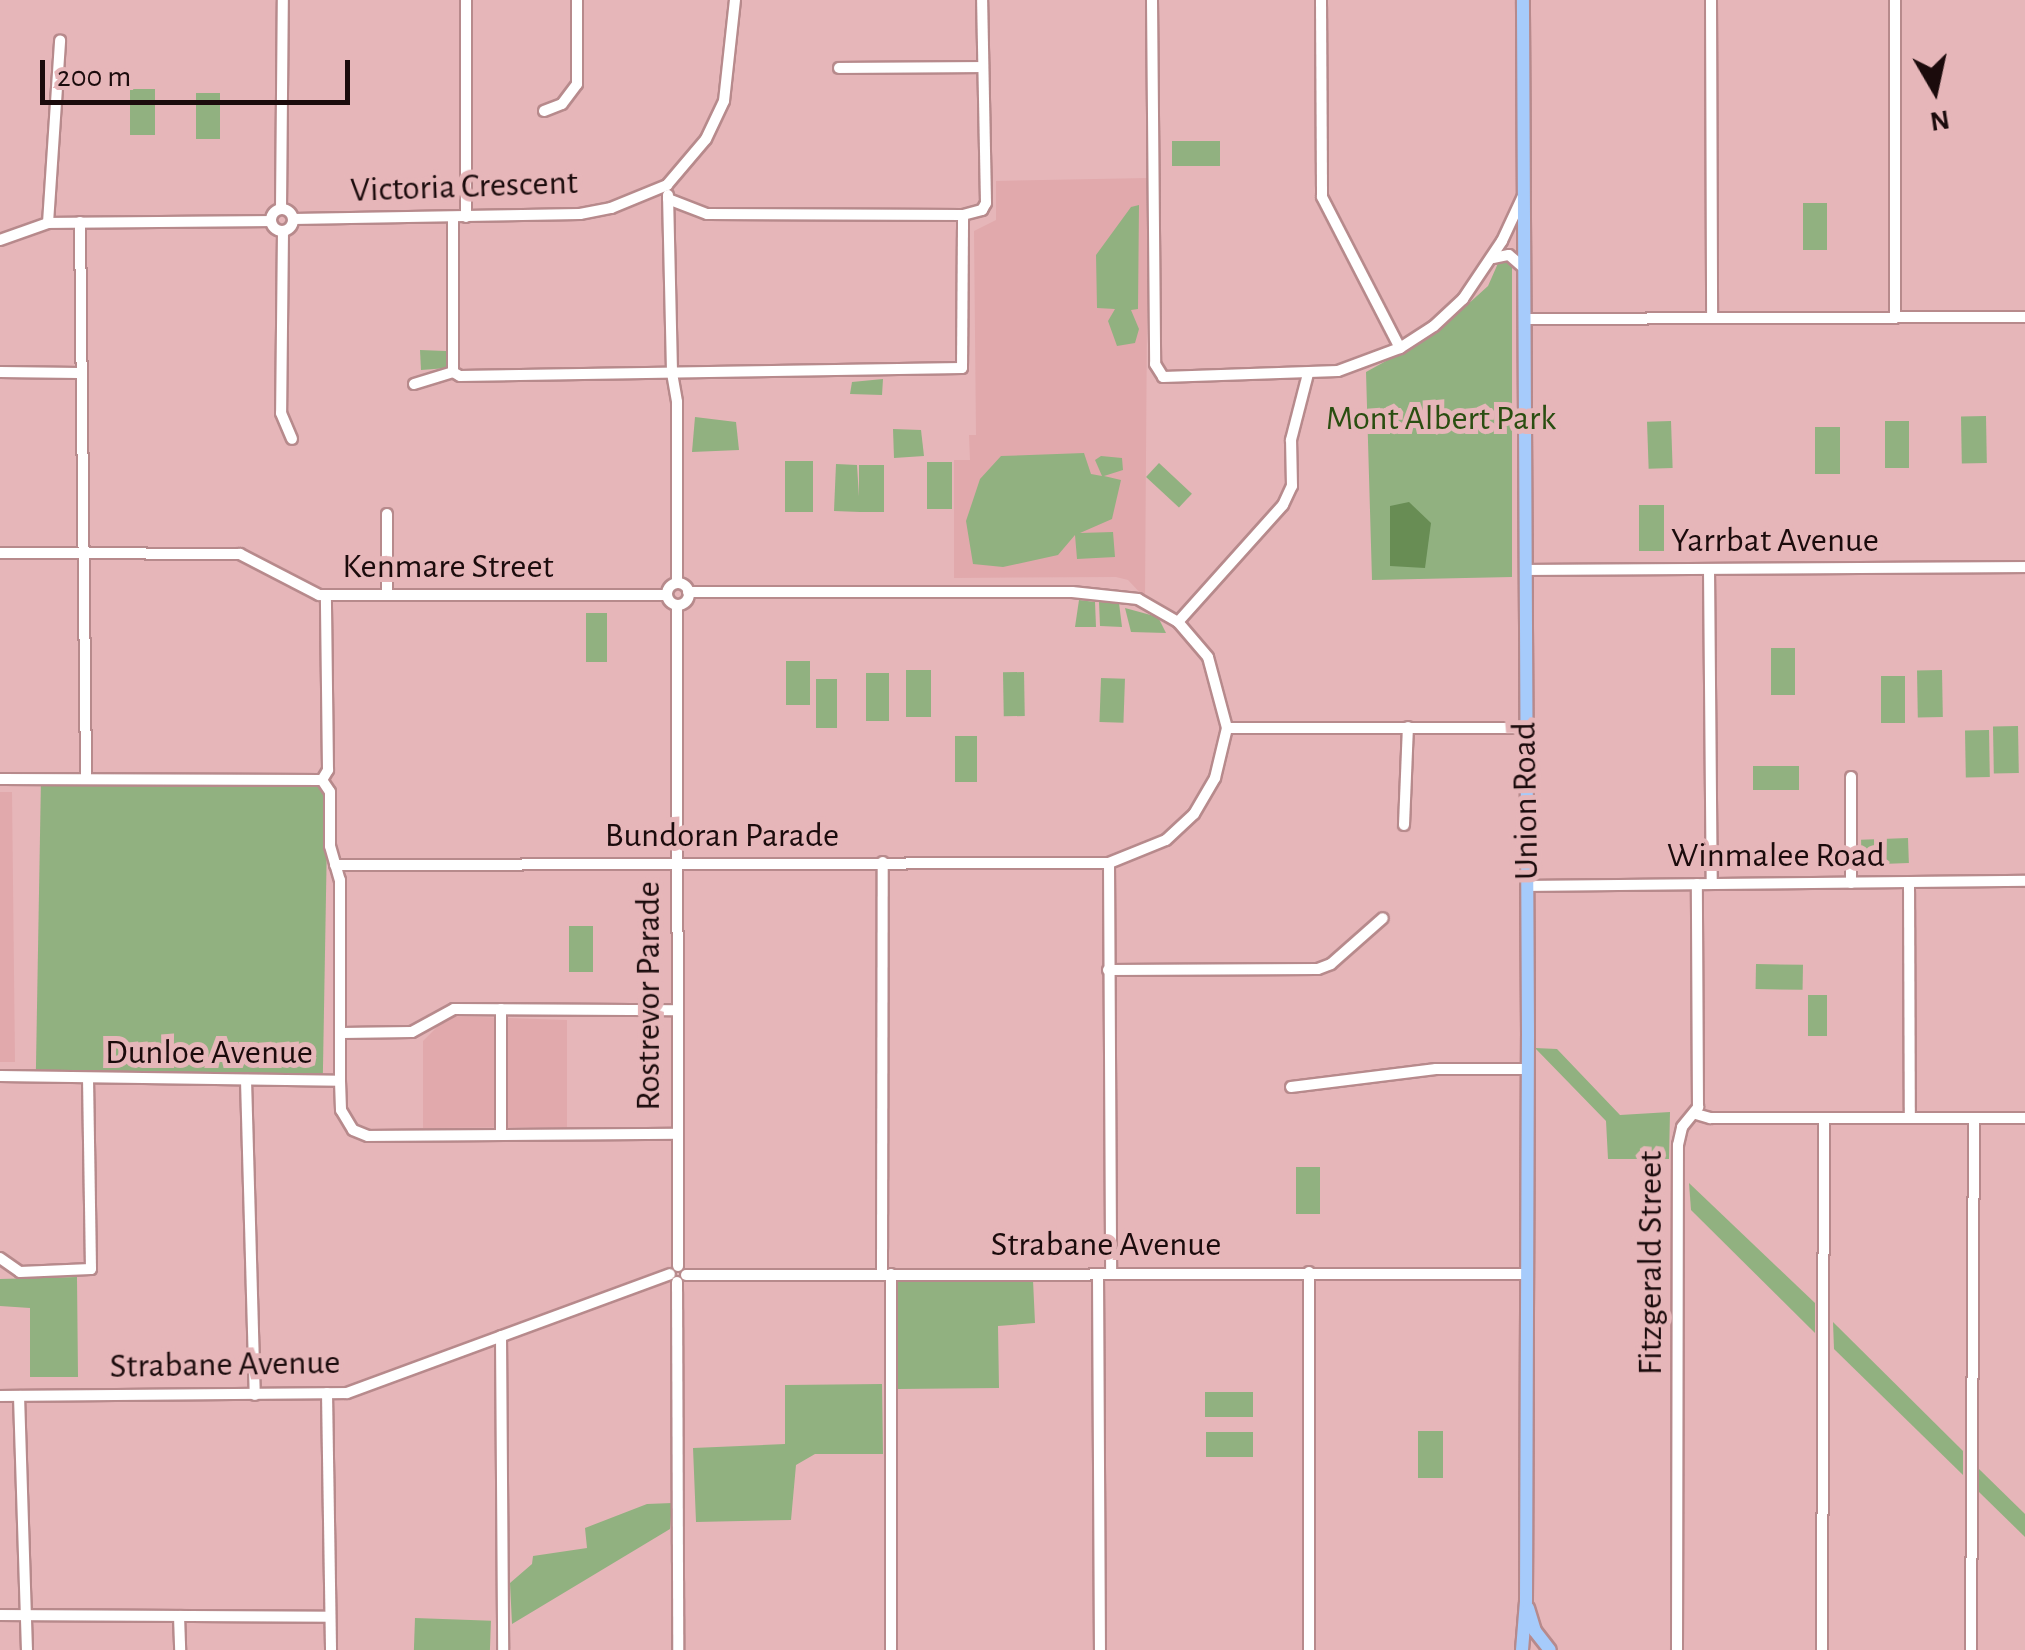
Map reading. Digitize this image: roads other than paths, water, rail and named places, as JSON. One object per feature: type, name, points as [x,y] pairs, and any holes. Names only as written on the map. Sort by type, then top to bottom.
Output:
[{"type":"main road","name":"Union Road","points":[[1522,1650],[1526,1601],[1528,1069],[1523,0]]},
{"type":"main road","name":"Union Road","points":[[1526,1601],[1535,1631],[1550,1650]]},
{"type":"street","points":[[271,220],[281,209],[283,0]]},
{"type":"street","points":[[466,0],[466,217]]},
{"type":"street","points":[[544,111],[562,104],[577,84],[577,0]]},
{"type":"street","points":[[688,592],[686,600],[677,605],[667,595],[677,583],[677,402],[672,372],[668,185],[706,139],[724,101],[735,0]]},
{"type":"street","points":[[668,199],[707,214],[974,214],[986,203],[982,0]]},
{"type":"street","points":[[1152,0],[1155,364],[1163,377],[1338,371],[1400,348],[1434,326],[1463,299],[1492,259],[1525,191]]},
{"type":"street","points":[[1320,0],[1322,196],[1400,348]]},
{"type":"street","points":[[1710,0],[1712,318]]},
{"type":"street","points":[[1894,318],[1895,0]]},
{"type":"street","points":[[48,223],[63,58],[60,40]]},
{"type":"street","points":[[839,68],[984,67]]},
{"type":"street","name":"Victoria Crescent","points":[[293,219],[580,214],[668,185]]},
{"type":"street","points":[[281,209],[293,219],[283,231],[281,413],[292,439]]},
{"type":"street","points":[[414,384],[453,372],[460,376],[962,368],[963,215]]},
{"type":"street","points":[[453,218],[453,372]]},
{"type":"street","points":[[0,240],[48,223],[271,220],[283,231]]},
{"type":"street","points":[[80,222],[78,374],[86,777]]},
{"type":"street","points":[[1492,259],[1510,255],[1524,268]]},
{"type":"street","points":[[1524,319],[2025,317]]},
{"type":"street","points":[[0,372],[78,374]]},
{"type":"street","points":[[1178,622],[1284,505],[1292,486],[1291,440],[1308,374]]},
{"type":"street","points":[[387,514],[387,594]]},
{"type":"street","name":"Kenmare Street","points":[[0,554],[240,554],[275,570],[304,591],[326,595],[667,595]]},
{"type":"street","name":"Yarrbat Avenue","points":[[1526,570],[2025,566]]},
{"type":"street","points":[[1709,569],[1712,884]]},
{"type":"street","points":[[677,583],[688,592],[1072,592],[1138,599],[1178,622],[1208,657],[1227,728],[1215,778],[1194,814],[1166,840],[1108,863],[1111,1273]]},
{"type":"street","points":[[322,780],[328,770],[326,595]]},
{"type":"street","name":"Rostrevor Parade","points":[[677,605],[678,1650]]},
{"type":"street","points":[[1404,825],[1408,727]]},
{"type":"street","points":[[1227,728],[1525,728]]},
{"type":"street","points":[[1850,777],[1851,882]]},
{"type":"street","points":[[0,779],[322,780]]},
{"type":"street","points":[[322,780],[330,792],[335,865],[340,880],[340,1081]]},
{"type":"street","points":[[883,862],[891,1650]]},
{"type":"street","name":"Bundoran Parade","points":[[335,865],[1108,863]]},
{"type":"street","name":"Winmalee Road","points":[[1527,886],[2025,881]]},
{"type":"street","points":[[1909,882],[1910,1118]]},
{"type":"street","name":"Fitzgerald Street","points":[[1677,1650],[1678,1134],[1696,1114],[1698,884]]},
{"type":"street","points":[[1108,970],[1318,969],[1331,964],[1382,918]]},
{"type":"street","points":[[342,1033],[412,1032],[454,1008],[676,1010]]},
{"type":"street","points":[[501,1135],[502,1009]]},
{"type":"street","points":[[1290,1086],[1436,1068],[1528,1069]]},
{"type":"street","name":"Dunloe Avenue","points":[[0,1076],[340,1081],[341,1110],[353,1130],[368,1136],[676,1134]]},
{"type":"street","points":[[0,1258],[20,1272],[91,1269],[88,1080]]},
{"type":"street","points":[[246,1080],[255,1395]]},
{"type":"street","points":[[1696,1114],[1710,1118],[2025,1118]]},
{"type":"street","points":[[1822,1650],[1824,1118]]},
{"type":"street","points":[[1972,1650],[1974,1119]]},
{"type":"street","points":[[1308,1650],[1309,1272]]},
{"type":"street","name":"Strabane Avenue","points":[[0,1396],[347,1393],[678,1274],[1526,1274]]},
{"type":"street","points":[[1098,1274],[1100,1650]]},
{"type":"street","points":[[501,1336],[503,1650]]},
{"type":"street","points":[[326,1393],[331,1650]]},
{"type":"street","points":[[19,1396],[28,1650]]},
{"type":"street","points":[[0,1615],[329,1617]]},
{"type":"street","points":[[179,1616],[180,1650]]},
{"type":"park label","name":"Mont Albert Park","points":[[1441,419]]}]
